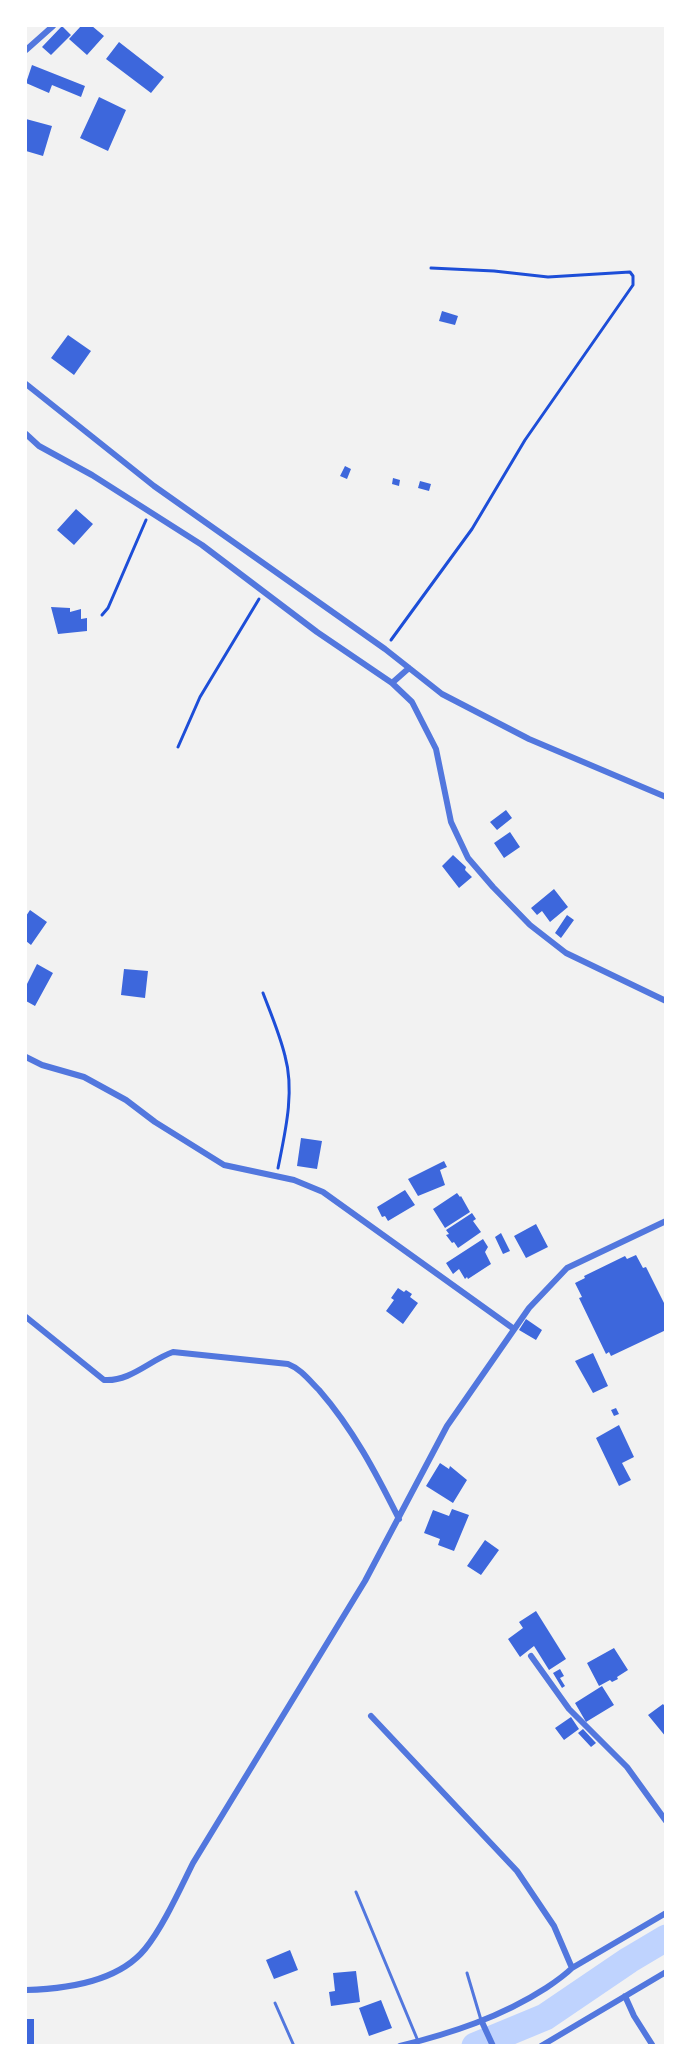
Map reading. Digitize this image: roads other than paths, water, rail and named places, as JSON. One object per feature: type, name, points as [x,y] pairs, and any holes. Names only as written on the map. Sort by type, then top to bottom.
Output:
[{"type":"street","points":[[26,48],[53,26]]},
{"type":"street","points":[[26,384],[154,486],[385,649],[442,694],[529,739],[666,797]]},
{"type":"street","points":[[26,434],[39,446],[92,475],[202,545],[317,632],[392,683],[412,702],[436,749],[451,822],[468,858],[530,925],[566,953],[666,1001]]},
{"type":"street","points":[[392,683],[409,668]]},
{"type":"street","points":[[26,1057],[42,1065],[84,1077],[126,1100],[155,1122],[224,1165],[294,1180],[323,1192],[514,1329]]},
{"type":"street","points":[[26,1990],[85,1984],[118,1970],[146,1948],[193,1863],[359,1591],[447,1426],[529,1308],[567,1268],[666,1221]]},
{"type":"street","points":[[26,1317],[104,1380],[114,1381],[126,1377],[163,1355],[173,1352],[288,1364],[298,1368],[332,1405],[354,1436],[375,1470],[399,1519]]},
{"type":"street","points":[[531,1656],[569,1709],[627,1767],[666,1821]]},
{"type":"street","points":[[371,1716],[517,1872],[554,1926],[572,1968]]},
{"type":"street","points":[[400,2046],[482,2022],[530,1998],[572,1968],[666,1913]]},
{"type":"street","points":[[541,2046],[666,1972]]},
{"type":"street","points":[[625,1996],[634,2016],[653,2046]]},
{"type":"street","points":[[482,2022],[493,2046]]},
{"type":"lane","points":[[356,1892],[418,2041]]},
{"type":"lane","points":[[467,1973],[482,2022]]},
{"type":"lane","points":[[275,2003],[294,2046]]},
{"type":"waterway","points":[[475,2046],[545,2017],[629,1960],[666,1938]]}]
